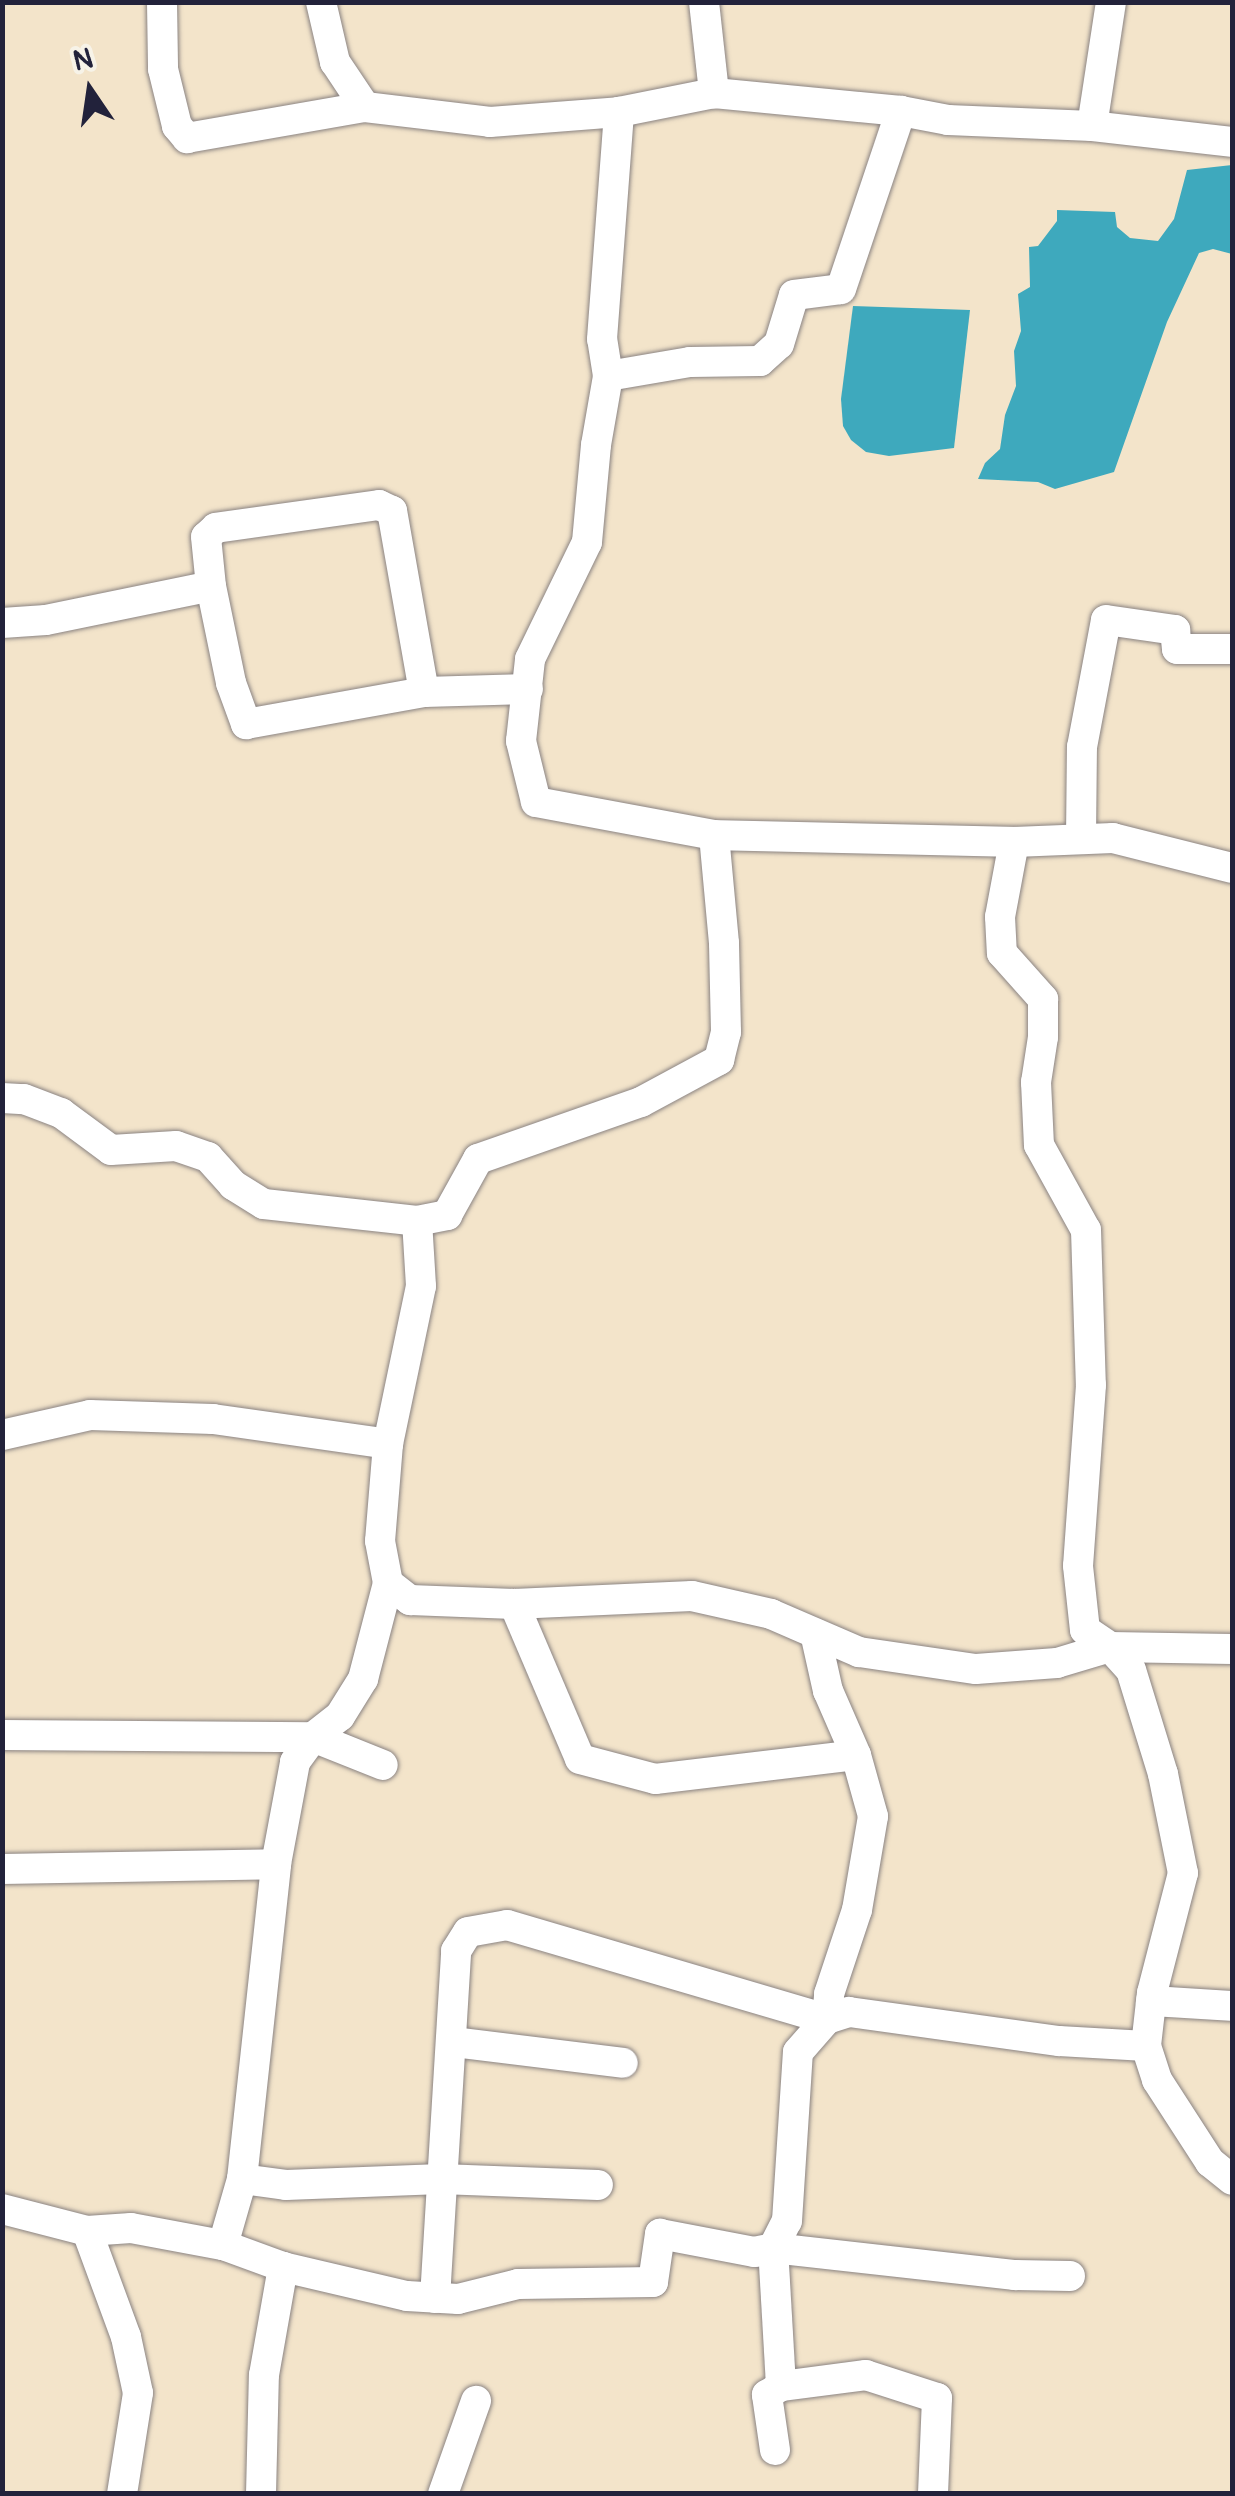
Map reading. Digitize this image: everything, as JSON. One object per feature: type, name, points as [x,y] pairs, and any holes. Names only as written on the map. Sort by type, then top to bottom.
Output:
[{"type":"street","points":[[162,2],[162,69],[177,126],[187,138],[365,107],[490,122],[619,112],[714,93],[900,111],[948,120],[1092,126],[1232,142]]},
{"type":"street","points":[[321,2],[335,62],[365,107]]},
{"type":"street","points":[[704,2],[714,93]]},
{"type":"street","points":[[1092,126],[1111,2]]},
{"type":"street","points":[[608,376],[690,362],[760,361],[779,344],[794,295],[841,289],[900,111]]},
{"type":"street","points":[[619,112],[602,339],[608,376],[596,446],[587,542],[530,659],[521,741],[536,802],[714,836],[1014,842],[1113,838],[1232,868]]},
{"type":"street","points":[[424,692],[392,511],[379,505],[216,528],[206,537],[210,586],[231,683],[246,724],[424,692],[528,690]]},
{"type":"street","points":[[2,623],[46,620],[210,586]]},
{"type":"street","points":[[1081,838],[1082,747],[1106,620],[1175,630],[1177,649],[1232,649]]},
{"type":"street","points":[[2,1098],[24,1100],[61,1113],[111,1150],[176,1146],[208,1157],[233,1185],[264,1204],[417,1220],[446,1215],[478,1159],[641,1102],[719,1060],[726,1032],[724,943],[714,836]]},
{"type":"street","points":[[1014,842],[1000,916],[1002,953],[1043,998],[1043,1037],[1036,1082],[1040,1145],[1086,1230],[1091,1385],[1078,1566],[1085,1630],[1110,1647],[1132,1670],[1163,1774],[1183,1873],[1151,2001],[1146,2046],[1157,2080],[1210,2162],[1232,2180]]},
{"type":"street","points":[[224,2246],[242,2179],[276,1864],[295,1762],[312,1736],[340,1716],[363,1679],[388,1583],[380,1541],[388,1444],[421,1286],[417,1220]]},
{"type":"street","points":[[2,1434],[90,1415],[214,1419],[388,1444]]},
{"type":"street","points":[[388,1583],[410,1600],[514,1604],[692,1596],[771,1614],[859,1652],[976,1669],[1057,1663],[1110,1647],[1232,1648]]},
{"type":"street","points":[[514,1604],[580,1759],[655,1779],[856,1755]]},
{"type":"street","points":[[781,2386],[773,2248],[788,2221],[798,2052],[827,2018],[829,1994],[858,1910],[873,1816],[856,1755],[828,1691],[815,1633]]},
{"type":"street","points":[[2,1735],[312,1736],[383,1764]]},
{"type":"street","points":[[2,1869],[276,1864]]},
{"type":"street","points":[[435,2298],[456,1951],[468,1932],[507,1925],[827,2018],[849,2012],[1059,2041],[1146,2046]]},
{"type":"street","points":[[1151,2001],[1232,2006]]},
{"type":"street","points":[[452,2042],[623,2063]]},
{"type":"street","points":[[242,2179],[286,2185],[441,2179],[598,2186]]},
{"type":"street","points":[[2,2209],[87,2231],[130,2228],[224,2246],[348,2285],[435,2298],[458,2299],[518,2284],[653,2282],[660,2234],[754,2252],[773,2248],[1015,2275],[1070,2276]]},
{"type":"street","points":[[87,2231],[126,2337],[138,2392],[122,2494]]},
{"type":"street","points":[[261,2494],[264,2375],[283,2267]]},
{"type":"street","points":[[776,2450],[767,2395],[781,2386],[866,2375],[936,2398],[933,2494]]},
{"type":"street","points":[[442,2494],[476,2400]]},
{"type":"water","points":[[1232,165],[1232,254],[1213,249],[1199,253],[1167,322],[1114,472],[1055,489],[1038,482],[978,479],[985,463],[1000,449],[1005,415],[1016,386],[1014,351],[1021,331],[1018,294],[1030,287],[1029,247],[1038,246],[1057,221],[1057,210],[1115,212],[1117,227],[1130,238],[1158,241],[1174,219],[1187,170]]},
{"type":"water","points":[[853,306],[970,310],[954,448],[889,456],[866,452],[851,440],[843,426],[841,399]]}]
